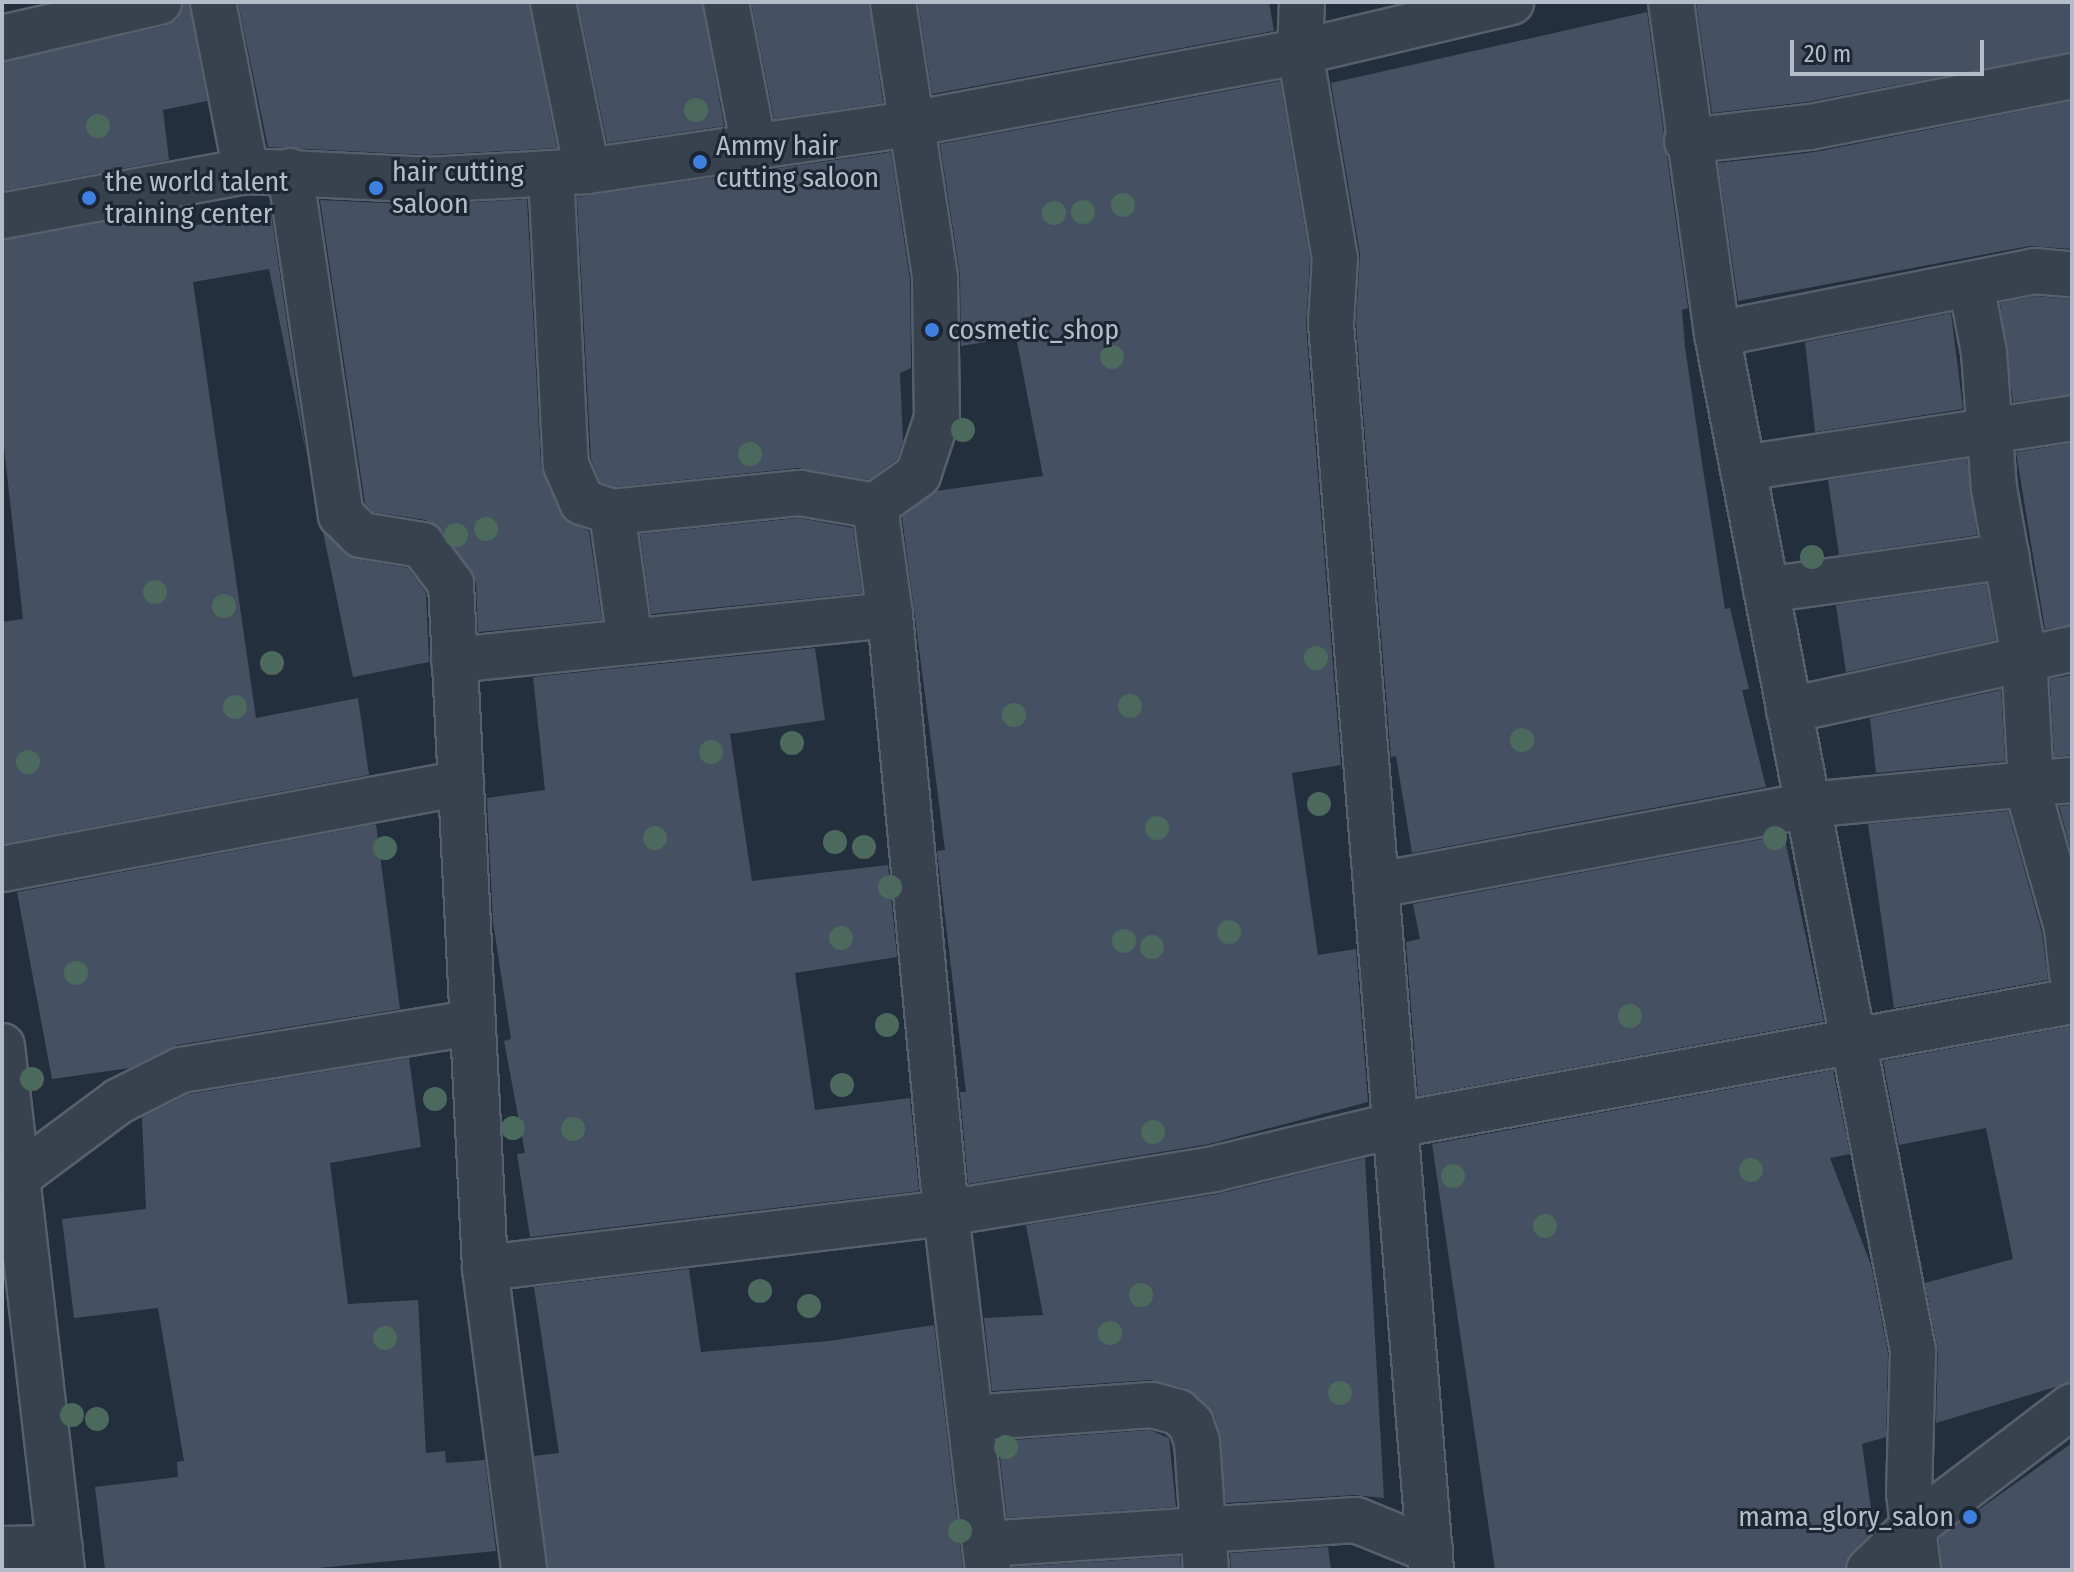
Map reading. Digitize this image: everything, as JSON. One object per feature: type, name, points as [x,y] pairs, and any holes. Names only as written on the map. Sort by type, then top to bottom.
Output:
[{"type":"street","points":[[2,38],[159,2]]},
{"type":"street","points":[[213,2],[246,171]]},
{"type":"street","points":[[553,2],[569,172],[566,465],[582,502],[612,512],[800,493],[875,506],[918,475],[937,418],[935,278],[893,2]]},
{"type":"street","points":[[726,2],[754,147]]},
{"type":"street","points":[[1302,2],[1300,52],[1335,258],[1331,324],[1430,1560]]},
{"type":"street","points":[[2,216],[246,171],[427,180],[569,172],[754,147],[910,124],[1300,52],[1511,2]]},
{"type":"street","points":[[1671,2],[1687,141],[1717,334],[1913,1351],[1912,1528],[1918,1570]]},
{"type":"street","points":[[1687,141],[1810,127],[2072,76]]},
{"type":"street","points":[[290,171],[341,515],[361,535],[422,545],[440,563],[451,584],[485,1268],[524,1570]]},
{"type":"street","points":[[1717,334],[2034,271],[2072,274]]},
{"type":"street","points":[[1971,284],[1990,430],[1994,488],[2051,784],[2072,974]]},
{"type":"street","points":[[1743,468],[2072,418]]},
{"type":"street","points":[[875,506],[890,615],[946,1213],[987,1557],[1201,1526],[1356,1520],[1430,1560]]},
{"type":"street","points":[[612,512],[630,642]]},
{"type":"street","points":[[1766,590],[2007,556]]},
{"type":"street","points":[[454,660],[890,615]]},
{"type":"street","points":[[1789,710],[2024,656],[2072,649]]},
{"type":"street","points":[[2,869],[461,783]]},
{"type":"street","points":[[1377,885],[1807,805],[2051,784]]},
{"type":"street","points":[[485,1268],[946,1213],[1214,1169],[1396,1125],[2072,1001]]},
{"type":"street","points":[[11,1156],[181,1070],[472,1023]]},
{"type":"street","points":[[2,1046],[11,1156],[61,1559],[2,1549]]},
{"type":"street","points":[[970,1418],[1152,1405],[1178,1412],[1191,1424],[1197,1442],[1206,1570]]},
{"type":"street","points":[[1869,1570],[1912,1528],[2072,1406]]},
{"type":"building","points":[[183,2],[189,2],[207,101],[163,110],[169,160],[2,191],[2,62],[165,26],[177,20]]},
{"type":"building","points":[[238,2],[529,2],[557,148],[427,155],[268,147]]},
{"type":"building","points":[[578,2],[702,2],[724,126],[607,143]]},
{"type":"building","points":[[751,2],[869,2],[883,103],[774,119]]},
{"type":"building","points":[[918,2],[1269,2],[1274,31],[932,94]]},
{"type":"building","points":[[1696,2],[2072,2],[2072,52],[1806,102],[1712,113]]},
{"type":"building","points":[[1647,12],[1688,308],[1682,310],[1685,347],[1702,463],[1725,609],[1730,608],[1749,689],[1742,690],[1766,787],[1412,853],[1396,756],[1391,757],[1356,324],[1360,254],[1331,83]]},
{"type":"building","points":[[1280,81],[1310,259],[1306,326],[1341,765],[1292,773],[1318,955],[1356,949],[1368,1102],[1209,1144],[968,1184],[960,1092],[966,1092],[937,851],[945,850],[902,517],[936,491],[1043,476],[1016,337],[961,346],[960,274],[940,144]]},
{"type":"building","points":[[2072,101],[2072,249],[2029,246],[1738,301],[1718,163],[1815,152]]},
{"type":"building","points":[[891,152],[910,280],[911,368],[900,373],[903,441],[897,459],[869,480],[797,468],[615,487],[600,482],[591,459],[577,197]]},
{"type":"building","points":[[527,199],[541,467],[565,520],[589,531],[602,620],[478,632],[476,582],[442,530],[426,520],[373,512],[365,503],[320,200],[426,205]]},
{"type":"building","points":[[176,209],[178,228],[271,213],[306,453],[269,269],[193,282],[256,718],[358,698],[369,775],[2,844],[2,622],[23,619],[2,429],[2,240]]},
{"type":"building","points":[[2035,296],[2072,299],[2072,394],[2013,402],[2000,303]]},
{"type":"building","points":[[1951,313],[1963,409],[1815,432],[1805,342]]},
{"type":"building","points":[[2072,443],[2072,625],[2045,629],[2016,452]]},
{"type":"building","points":[[1967,459],[1977,535],[1839,555],[1828,480]]},
{"type":"building","points":[[799,518],[853,528],[862,593],[651,614],[640,534]]},
{"type":"building","points":[[323,532],[356,559],[408,568],[426,593],[429,662],[353,677]]},
{"type":"building","points":[[1986,584],[1996,640],[1846,672],[1836,605]]},
{"type":"building","points":[[815,648],[825,720],[730,734],[752,881],[888,865],[897,957],[795,973],[815,1110],[910,1098],[919,1191],[530,1237],[517,1154],[525,1153],[504,1041],[511,1039],[493,922],[487,798],[545,790],[533,677]]},
{"type":"building","points":[[2072,675],[2072,755],[2054,757],[2050,679]]},
{"type":"building","points":[[2001,690],[2005,761],[1876,773],[1870,718]]},
{"type":"building","points":[[2072,805],[2072,854],[2059,806]]},
{"type":"building","points":[[2008,811],[2042,933],[2048,980],[1894,1008],[1868,824]]},
{"type":"building","points":[[376,824],[400,1009],[177,1045],[130,1068],[52,1079],[17,892]]},
{"type":"building","points":[[1784,835],[1824,1021],[1418,1096],[1406,942],[1420,939],[1413,904]]},
{"type":"building","points":[[2072,1026],[2072,1382],[1936,1423],[1938,1351],[1925,1283],[2013,1259],[1986,1128],[1899,1145],[1883,1061]]},
{"type":"building","points":[[409,1058],[421,1147],[330,1163],[348,1304],[418,1300],[426,1453],[445,1451],[446,1463],[485,1460],[496,1551],[297,1570],[105,1570],[95,1487],[178,1477],[177,1462],[184,1461],[158,1308],[74,1318],[62,1219],[146,1209],[142,1117],[189,1094]]},
{"type":"building","points":[[1833,1070],[1850,1154],[1830,1158],[1871,1265],[1888,1353],[1886,1437],[1862,1444],[1874,1530],[1851,1553],[1845,1570],[1495,1570],[1432,1144]]},
{"type":"building","points":[[1365,1158],[1384,1498],[1354,1495],[1226,1503],[1215,1416],[1184,1388],[1150,1380],[992,1391],[984,1318],[1043,1315],[1026,1225],[1218,1194]]},
{"type":"building","points":[[689,1269],[701,1352],[829,1341],[934,1325],[963,1570],[548,1570],[534,1456],[559,1453],[534,1287]]},
{"type":"building","points":[[1150,1430],[1169,1438],[1176,1507],[1007,1518],[998,1441]]},
{"type":"building","points":[[2072,1443],[2072,1570],[1942,1570],[1939,1538]]},
{"type":"building","points":[[1328,1547],[1331,1570],[1231,1570],[1230,1553]]},
{"type":"building","points":[[1180,1556],[1181,1570],[1012,1570],[1013,1567]]},
{"type":"place","name":"Ammy hair cutting saloon","points":[[700,162]]},
{"type":"place","name":"hair cutting saloon","points":[[376,188]]},
{"type":"place","name":"the world talent training center","points":[[89,198]]},
{"type":"place","name":"cosmetic_shop","points":[[932,330]]},
{"type":"place","name":"mama_glory_salon","points":[[1970,1517]]}]
